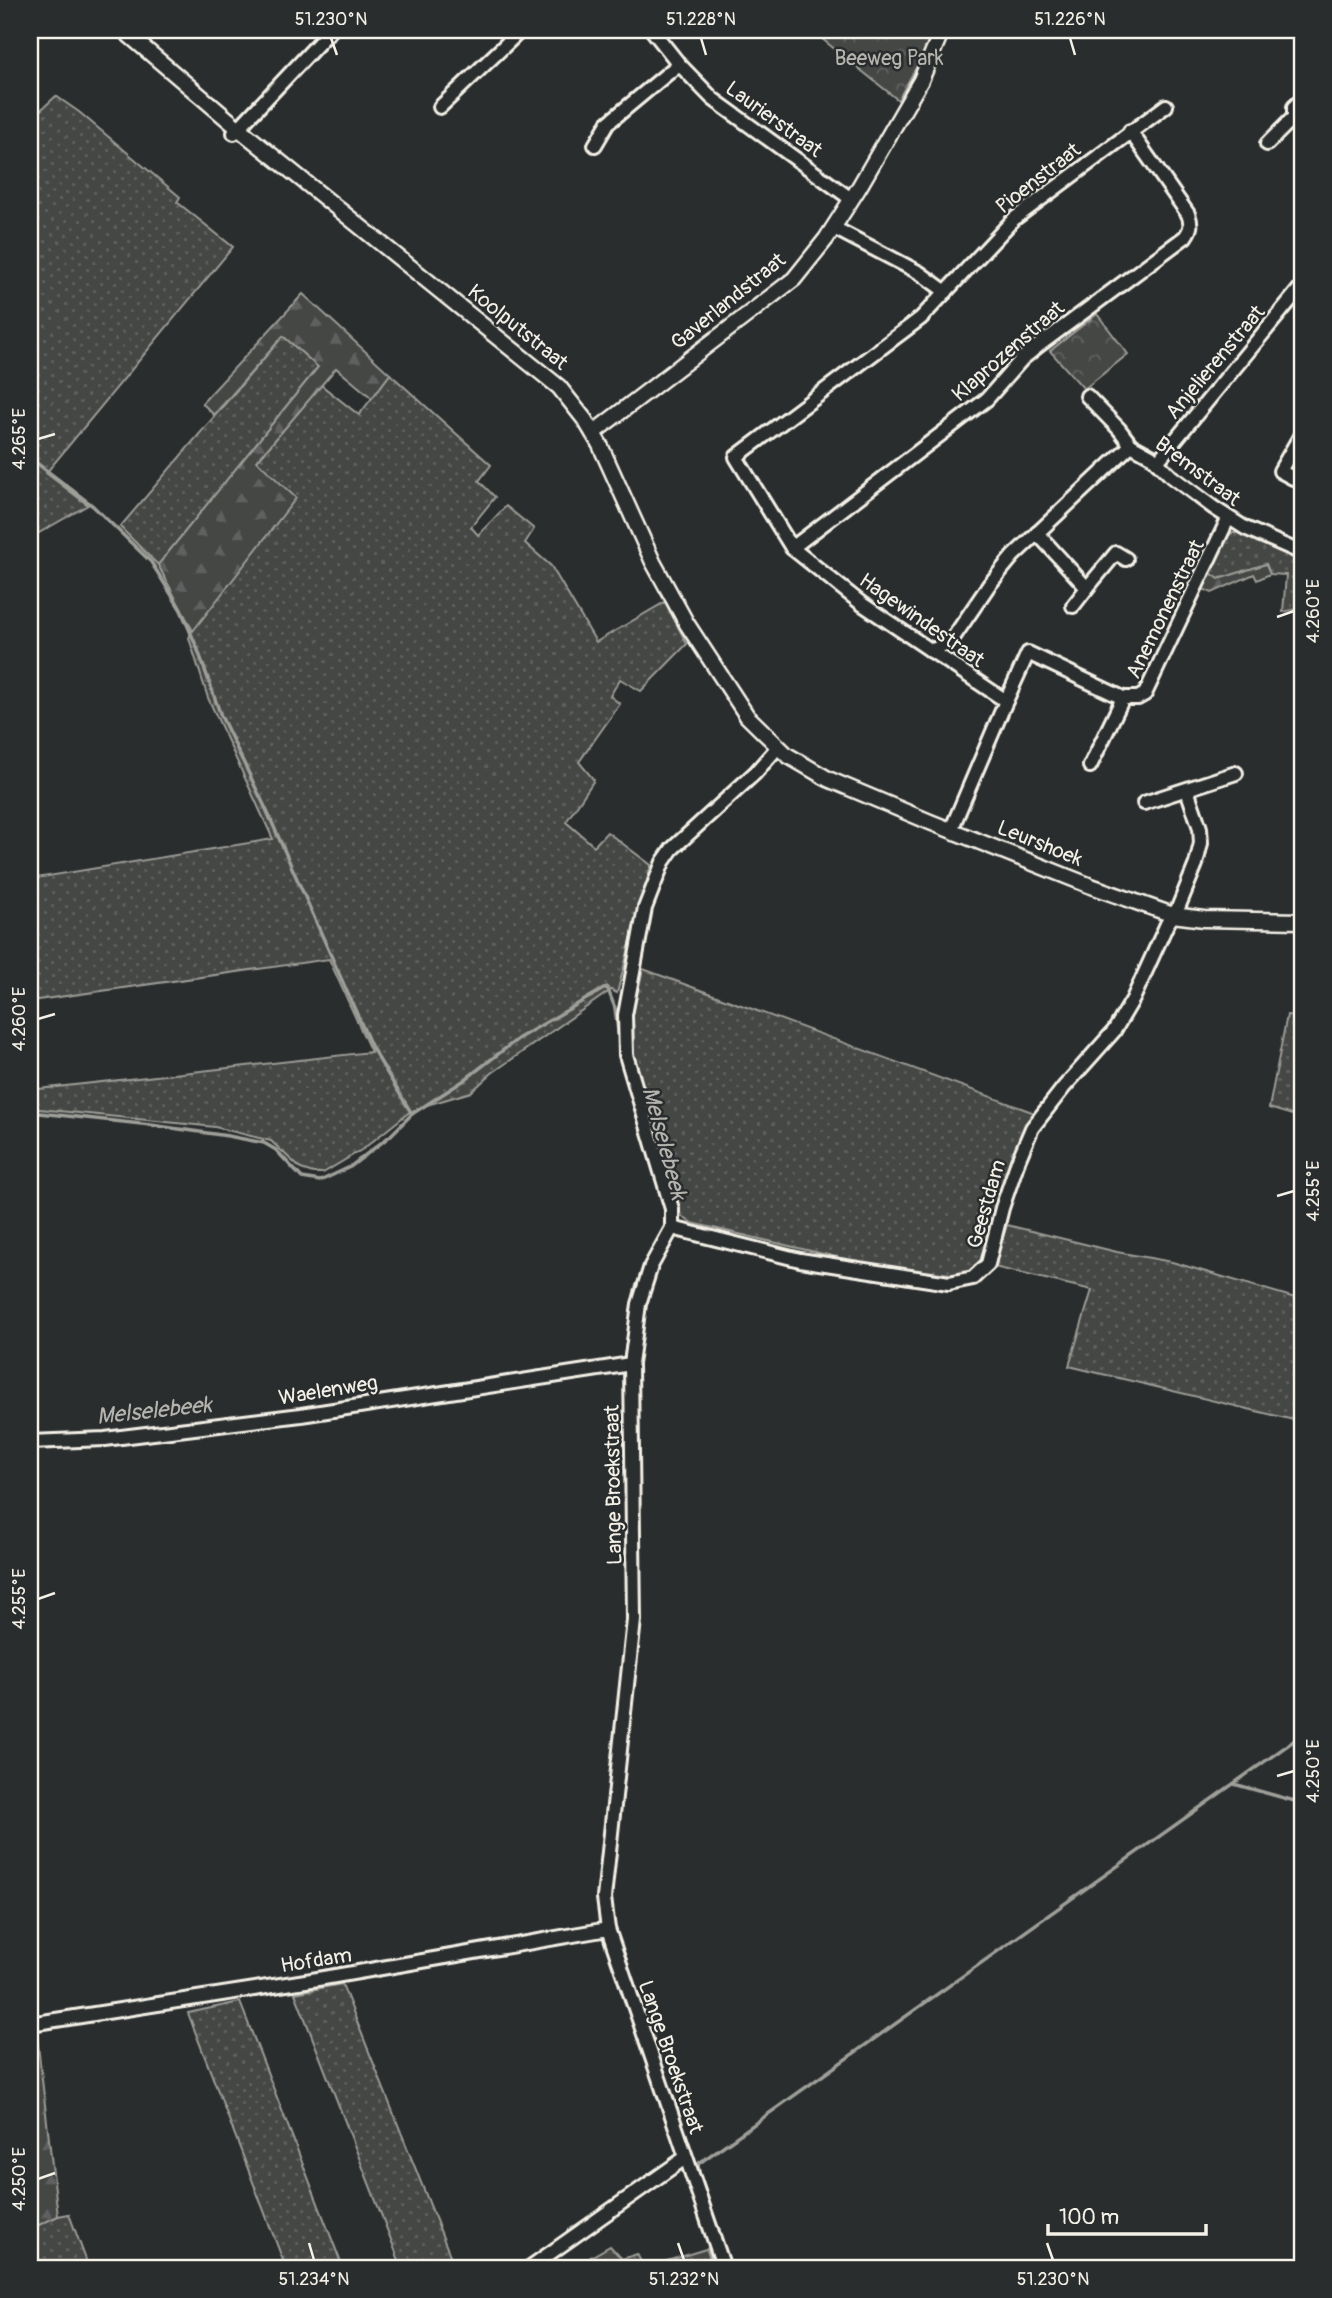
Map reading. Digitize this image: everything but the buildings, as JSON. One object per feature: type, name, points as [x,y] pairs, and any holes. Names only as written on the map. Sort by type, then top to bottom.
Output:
[{"type":"street","name":"Koolputstraat","points":[[123,30],[236,130],[559,387],[593,433],[653,562],[687,624],[747,716],[778,747]]},
{"type":"street","points":[[236,130],[331,30]]},
{"type":"street","points":[[440,107],[521,30]]},
{"type":"street","name":"Laurierstraat","points":[[652,30],[679,64],[713,99],[851,199]]},
{"type":"street","name":"Gaverlandstraat","points":[[593,433],[794,279],[834,228],[921,80],[942,30]]},
{"type":"street","points":[[595,145],[608,123],[679,64]]},
{"type":"street","points":[[1267,144],[1298,121],[1294,107],[1302,99]]},
{"type":"street","name":"Pioenstraat","points":[[736,457],[922,318],[1014,219],[1166,106]]},
{"type":"street","name":"Klaprozenstraat","points":[[792,548],[987,399],[1038,345],[1185,237],[1190,230],[1188,214],[1130,131]]},
{"type":"street","points":[[834,228],[920,273],[946,292]]},
{"type":"street","name":"Anjelierenstraat","points":[[1157,462],[1302,286]]},
{"type":"street","name":"Bremstraat","points":[[1087,396],[1131,445],[1157,462],[1171,476],[1228,519],[1302,553]]},
{"type":"street","points":[[1293,478],[1278,474],[1302,433]]},
{"type":"street","points":[[931,651],[951,641],[989,585],[1013,556],[1131,445]]},
{"type":"street","name":"Hagewindestraat","points":[[736,457],[792,548],[862,604],[1006,701]]},
{"type":"street","name":"Anemonenstraat","points":[[1006,701],[1028,653],[1124,698],[1138,698],[1145,694],[1228,519]]},
{"type":"street","points":[[1037,533],[1087,588]]},
{"type":"street","points":[[1073,606],[1116,553],[1126,559]]},
{"type":"street","name":"Anemonenstraat","points":[[1090,766],[1124,698]]},
{"type":"street","points":[[951,830],[1006,701]]},
{"type":"street","points":[[672,1228],[671,1209],[626,1055],[625,1015],[645,908],[663,862],[673,849],[755,773],[778,747]]},
{"type":"street","name":"Leurshoek","points":[[778,747],[828,779],[1091,886],[1173,915],[1204,919],[1302,921]]},
{"type":"street","points":[[1144,803],[1236,773]]},
{"type":"street","name":"Geestdam","points":[[672,1228],[800,1260],[949,1283],[973,1278],[988,1264],[1002,1208],[1032,1128],[1114,1031],[1133,999],[1185,890],[1201,843],[1200,828],[1187,790]]},
{"type":"street","name":"Lange Broekstraat","points":[[672,1228],[650,1266],[639,1304],[631,1364],[634,1620],[604,1898],[608,1929],[724,2268]]},
{"type":"street","name":"Waelenweg","points":[[30,1442],[105,1439],[301,1415],[631,1364]]},
{"type":"street","name":"Hofdam","points":[[30,2024],[608,1929]]},
{"type":"street","points":[[530,2268],[685,2158]]},
{"type":"green space","name":"Beeweg Park","points":[[811,30],[934,30],[932,39],[898,100]]},
{"type":"green space","points":[[56,96],[79,112],[180,197],[177,202],[233,247],[46,473],[88,505],[30,538],[30,120]]},
{"type":"green space","points":[[303,294],[390,374],[372,398],[336,368],[257,461],[296,498],[193,631],[158,565],[318,367],[283,336],[214,415],[202,403]]},
{"type":"green space","points":[[1097,314],[1128,354],[1084,389],[1050,351]]},
{"type":"green space","points":[[283,336],[318,367],[158,565],[120,527]]},
{"type":"green space","points":[[390,374],[491,465],[479,481],[495,497],[471,527],[478,535],[506,506],[534,529],[525,543],[551,566],[596,642],[665,602],[687,644],[641,691],[620,679],[610,696],[620,704],[579,762],[594,780],[566,822],[594,846],[607,832],[651,865],[617,993],[611,990],[492,1073],[471,1092],[408,1113],[363,1149],[323,1173],[301,1169],[271,1141],[215,1127],[30,1108],[30,1090],[371,1052],[329,959],[30,1001],[30,879],[273,839],[208,698],[189,638],[256,462],[321,385],[359,415]]},
{"type":"green space","points":[[1240,533],[1302,562],[1302,608],[1283,612],[1286,575],[1270,574],[1266,564],[1219,579],[1209,572],[1226,536]]},
{"type":"green space","points":[[1266,564],[1270,574],[1257,580],[1254,574],[1212,593],[1203,589],[1209,572],[1219,579]]},
{"type":"green space","points":[[643,969],[1035,1113],[1008,1169],[983,1258],[970,1273],[951,1274],[870,1265],[692,1223],[681,1216],[633,1054],[633,1014]]},
{"type":"green space","points":[[1287,1015],[1302,1017],[1302,1118],[1269,1108]]},
{"type":"green space","points":[[1007,1225],[1117,1252],[1172,1262],[1302,1300],[1302,1422],[1069,1366],[1092,1290],[994,1267]]},
{"type":"green space","points":[[342,1984],[455,2268],[402,2268],[295,1993]]},
{"type":"green space","points":[[240,2002],[343,2268],[286,2268],[188,2013]]},
{"type":"green space","points":[[36,2028],[58,2216],[30,2229],[30,2029]]},
{"type":"green space","points":[[69,2214],[89,2268],[30,2268],[30,2229]]},
{"type":"green space","points":[[610,2246],[622,2259],[637,2254],[644,2268],[587,2268],[584,2261]]},
{"type":"green space","points":[[709,2248],[716,2268],[650,2268],[667,2261]]},
{"type":"waterway","points":[[30,458],[93,506],[151,562],[181,610],[221,716],[266,809],[372,1048],[412,1114]]},
{"type":"waterway","name":"Melselebeek","points":[[30,1112],[151,1125],[264,1143],[276,1150],[302,1178],[320,1181],[350,1167],[390,1136],[412,1114],[463,1081],[519,1038],[607,987],[615,1008],[620,1047]]},
{"type":"waterway","name":"Melselebeek","points":[[618,1360],[625,1355],[635,1290],[647,1260]]},
{"type":"waterway","points":[[731,2268],[698,2164],[1302,1735]]},
{"type":"waterway","points":[[1234,1784],[1302,1803]]},
{"type":"waterway","points":[[708,2251],[714,2268]]}]
